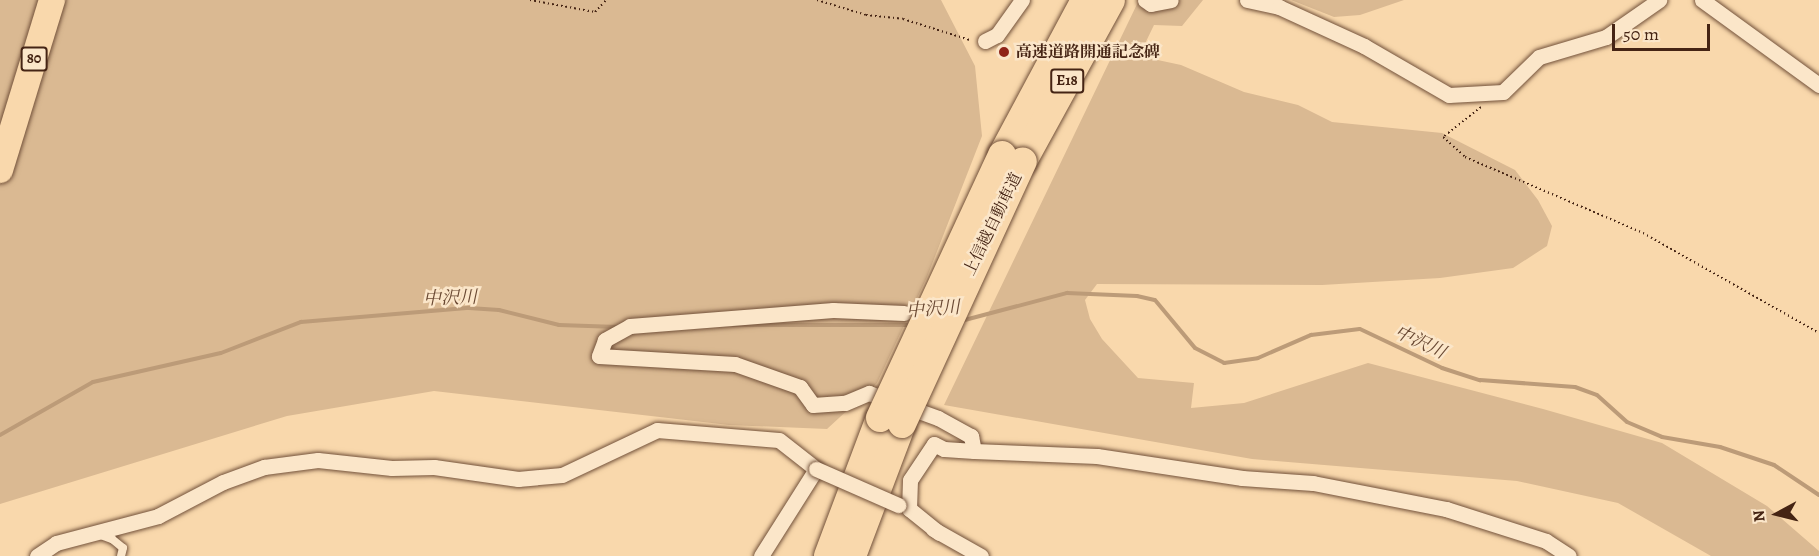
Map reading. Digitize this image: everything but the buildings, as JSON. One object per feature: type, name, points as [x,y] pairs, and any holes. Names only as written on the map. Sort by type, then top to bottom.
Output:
[{"type":"highway","name":"上信越自動車道","points":[[828,556],[1086,0]]},
{"type":"highway","name":"上信越自動車道","points":[[1013,158],[1111,0]]},
{"type":"highway","name":"上信越自動車道","points":[[852,556],[891,421]]},
{"type":"main road","name":"80","points":[[0,170],[52,0]]},
{"type":"street","points":[[985,40],[997,35],[1022,0]]},
{"type":"street","points":[[1148,2],[1171,0]]},
{"type":"street","points":[[1247,0],[1279,7],[1364,46],[1449,95],[1503,92],[1539,57],[1606,37],[1659,0]]},
{"type":"street","points":[[1702,0],[1818,82]]},
{"type":"street","points":[[904,313],[833,310],[630,326],[605,340],[599,356],[735,364],[800,387],[813,405],[845,403],[869,393],[938,418],[971,436],[974,451]]},
{"type":"street","points":[[37,556],[56,543],[158,516],[223,482],[264,467],[318,460],[393,468],[434,467],[518,479],[562,474],[657,430],[779,440],[816,469],[898,505],[939,533],[981,556]]},
{"type":"street","points":[[939,533],[909,509],[910,480],[933,444],[944,449],[1097,456],[1242,478],[1313,483],[1446,509],[1546,541],[1569,556]]},
{"type":"street","points":[[761,556],[816,469]]},
{"type":"lane","points":[[96,534],[112,538],[123,548],[122,556]]},
{"type":"path","points":[[530,0],[595,12],[606,0]]},
{"type":"path","points":[[817,0],[866,15],[903,19],[968,40],[985,40]]},
{"type":"path","points":[[1503,92],[1443,137],[1465,157],[1643,233],[1819,333]]},
{"type":"shaded area","points":[[0,0],[941,0],[975,66],[982,136],[927,277],[877,383],[827,429],[729,425],[434,391],[287,416],[0,504]]},
{"type":"shaded area","points":[[1139,0],[1203,0],[1182,26],[1154,25],[1139,56],[1181,65],[1244,92],[1298,105],[1332,122],[1442,133],[1515,170],[1538,200],[1552,226],[1547,246],[1513,268],[1440,278],[1322,285],[1097,284],[1085,300],[1090,319],[1102,339],[1138,378],[1194,383],[1191,408],[1244,403],[1368,363],[1662,443],[1767,506],[1819,551],[1819,556],[1711,556],[1618,503],[1517,481],[1252,459],[944,405]]},
{"type":"shaded area","points":[[1291,0],[1404,0],[1360,15],[1334,17]]},
{"type":"waterway","name":"中沢川","points":[[961,321],[1067,293],[1137,296],[1155,300],[1195,348],[1224,363],[1258,358],[1311,335],[1360,329],[1442,368],[1480,380],[1575,387],[1597,395],[1627,422],[1662,437],[1720,447],[1774,465],[1819,495]]},
{"type":"waterway","name":"中沢川","points":[[0,435],[93,382],[221,353],[301,322],[469,308],[499,310],[559,325],[618,327]]},
{"type":"waterway","name":"中沢川","points":[[734,325],[912,325]]},
{"type":"place","name":"高速道路開通記念碑","points":[[1004,52]]}]
